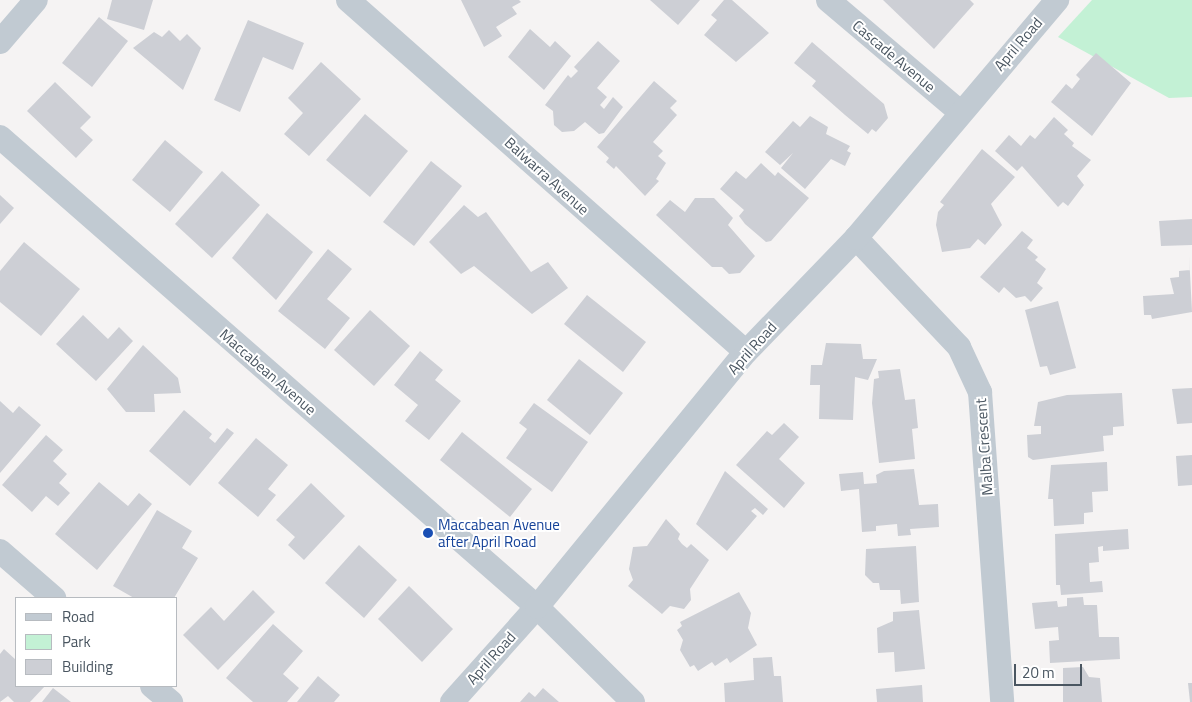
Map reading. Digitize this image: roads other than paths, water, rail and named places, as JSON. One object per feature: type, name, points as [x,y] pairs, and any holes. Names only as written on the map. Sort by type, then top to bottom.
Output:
[{"type":"street","points":[[0,42],[36,0]]},
{"type":"street","name":"Balwarra Avenue","points":[[348,0],[746,352]]},
{"type":"street","name":"Cascade Avenue","points":[[828,0],[960,112]]},
{"type":"street","name":"April Road","points":[[452,702],[537,607],[746,352],[856,238],[960,112],[1057,0]]},
{"type":"street","name":"Maccabean Avenue","points":[[0,137],[537,607],[633,702]]},
{"type":"street","name":"Malba Crescent","points":[[856,238],[959,347],[980,392],[1002,702]]},
{"type":"street","points":[[0,551],[53,597]]},
{"type":"street","points":[[153,687],[171,702]]},
{"type":"place","name":"Maccabean Avenue after April Road","points":[[428,533]]}]
